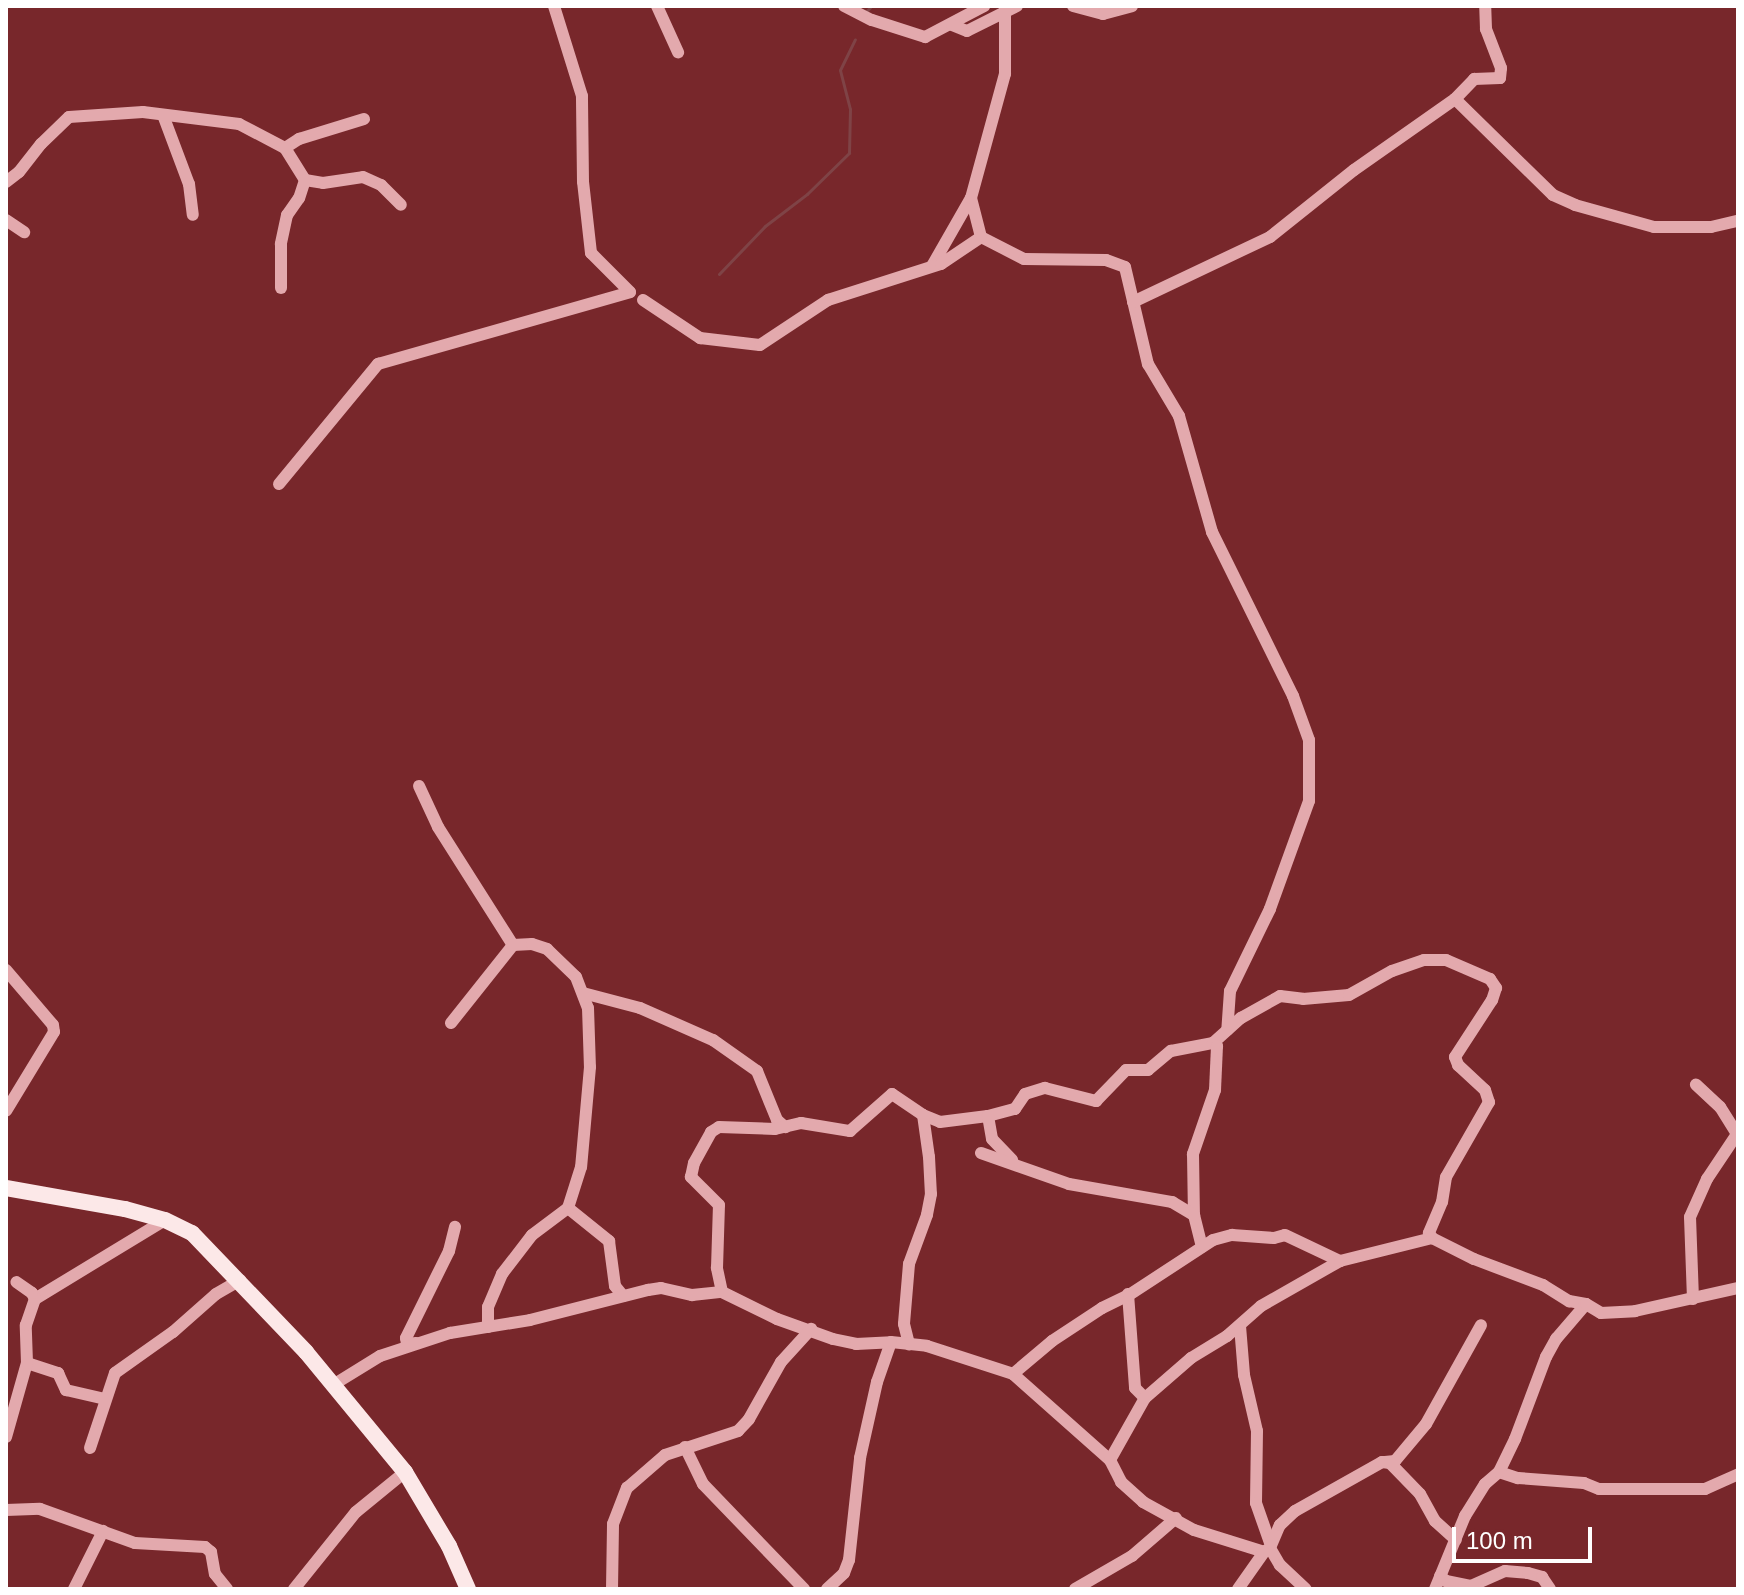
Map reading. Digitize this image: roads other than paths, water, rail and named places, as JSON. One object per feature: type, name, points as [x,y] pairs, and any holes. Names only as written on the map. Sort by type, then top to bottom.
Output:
[{"type":"main road","points":[[6,1188],[165,1220],[192,1233],[240,1280],[405,1472],[449,1546],[468,1589]]},
{"type":"street","points":[[279,484],[378,364],[630,292],[591,253],[583,182],[582,96],[554,6]]},
{"type":"street","points":[[657,6],[678,52]]},
{"type":"street","points":[[844,6],[872,20],[925,37],[984,6]]},
{"type":"street","points":[[952,25],[967,31],[1017,6]]},
{"type":"street","points":[[1073,6],[1103,14],[1132,6]]},
{"type":"street","points":[[1133,302],[1270,237],[1354,170],[1455,99],[1474,79],[1500,78],[1501,68],[1486,29],[1485,6]]},
{"type":"street","points":[[932,266],[971,198],[1005,74],[1005,10]]},
{"type":"street","points":[[1455,99],[1553,195],[1575,205],[1654,227],[1711,227],[1738,221]]},
{"type":"street","points":[[6,182],[69,117],[114,113],[163,115],[239,124],[285,148],[305,180],[323,183],[363,177],[381,185],[401,205]]},
{"type":"street","points":[[163,115],[189,184],[193,215]]},
{"type":"street","points":[[285,148],[299,139],[364,119]]},
{"type":"street","points":[[281,288],[281,244],[287,215],[299,198],[305,180]]},
{"type":"street","points":[[971,198],[981,237],[1024,259],[1106,260],[1125,267],[1148,364],[1179,416],[1212,532],[1293,696],[1309,740],[1309,801],[1270,909],[1230,991],[1227,1030]]},
{"type":"street","points":[[6,220],[24,232]]},
{"type":"street","points":[[643,300],[700,338],[760,345],[828,300],[941,264],[981,237]]},
{"type":"street","points":[[419,786],[438,827],[513,945]]},
{"type":"street","points":[[488,1327],[488,1307],[502,1274],[532,1235],[568,1208],[581,1167],[590,1067],[588,1008],[576,977],[547,949],[513,945]]},
{"type":"street","points":[[451,1023],[513,945]]},
{"type":"street","points":[[722,1292],[717,1268],[719,1205],[691,1177],[694,1163],[711,1132],[719,1127],[785,1127],[801,1123],[850,1131],[892,1094],[923,1115],[940,1122],[1015,1109],[1025,1094],[1045,1088],[1096,1101],[1126,1070],[1148,1070],[1171,1051],[1213,1043],[1227,1030],[1280,996],[1349,995],[1392,971],[1424,960],[1446,960],[1490,979],[1496,988],[1492,1000],[1455,1057],[1458,1065],[1485,1090],[1489,1102],[1446,1177],[1442,1202],[1429,1233],[1432,1238],[1601,1313],[1624,1312],[1738,1288]]},
{"type":"street","points":[[6,970],[53,1025],[54,1032],[6,1111]]},
{"type":"street","points":[[583,993],[640,1008],[713,1040],[757,1071],[777,1120],[785,1127]]},
{"type":"street","points":[[1202,1247],[1194,1215],[1193,1154],[1215,1090],[1217,1053],[1213,1043]]},
{"type":"street","points":[[1693,1299],[1690,1217],[1707,1179],[1737,1134],[1720,1107],[1696,1085]]},
{"type":"street","points":[[909,1344],[904,1324],[909,1264],[922,1237],[931,1194],[923,1115]]},
{"type":"street","points":[[988,1116],[992,1139],[1015,1163]]},
{"type":"street","points":[[981,1153],[1069,1184],[1172,1202],[1194,1215]]},
{"type":"street","points":[[568,1208],[609,1241],[615,1286],[623,1296]]},
{"type":"street","points":[[6,1437],[27,1363],[26,1325],[35,1299],[165,1220]]},
{"type":"street","points":[[455,1227],[449,1251],[406,1338],[407,1344],[542,1317],[661,1288],[692,1295],[722,1292],[777,1319],[856,1344],[909,1344],[958,1354],[1013,1374],[1110,1460],[1121,1482],[1160,1514],[1176,1518],[1194,1530],[1268,1547]]},
{"type":"street","points":[[1013,1374],[1052,1341],[1202,1247],[1232,1235],[1274,1238],[1285,1235],[1340,1261]]},
{"type":"street","points":[[1110,1460],[1145,1398],[1191,1358],[1240,1326],[1261,1306],[1340,1261],[1432,1238]]},
{"type":"street","points":[[90,1448],[115,1373],[173,1332],[216,1294],[240,1280]]},
{"type":"street","points":[[16,1282],[35,1299]]},
{"type":"street","points":[[1128,1294],[1135,1388],[1145,1398]]},
{"type":"street","points":[[1435,1589],[1465,1516],[1485,1484],[1499,1472],[1546,1357],[1556,1339],[1586,1304]]},
{"type":"street","points":[[1238,1589],[1280,1525],[1306,1503],[1382,1462],[1395,1461],[1426,1424],[1481,1325]]},
{"type":"street","points":[[1240,1326],[1244,1375],[1257,1431],[1256,1503],[1268,1547],[1280,1565],[1306,1589]]},
{"type":"street","points":[[612,1589],[613,1524],[618,1504],[627,1488],[646,1468],[665,1455],[738,1431],[749,1419],[781,1362],[811,1329]]},
{"type":"street","points":[[827,1589],[844,1573],[849,1560],[860,1458],[877,1382],[891,1342]]},
{"type":"street","points":[[333,1385],[380,1356],[416,1343]]},
{"type":"street","points":[[27,1363],[58,1373],[66,1390],[104,1399]]},
{"type":"street","points":[[685,1447],[703,1484],[804,1589]]},
{"type":"street","points":[[1382,1462],[1390,1463],[1420,1494],[1435,1521],[1456,1540]]},
{"type":"street","points":[[294,1589],[356,1512],[405,1472]]},
{"type":"street","points":[[1499,1472],[1518,1478],[1584,1483],[1599,1489],[1705,1489],[1738,1474]]},
{"type":"street","points":[[6,1510],[40,1509],[156,1546],[205,1547],[211,1552],[215,1574],[227,1589]]},
{"type":"street","points":[[1075,1589],[1132,1556],[1176,1518]]},
{"type":"street","points":[[74,1589],[103,1531]]},
{"type":"street","points":[[1440,1576],[1446,1581],[1471,1586],[1505,1571],[1536,1574],[1550,1589]]},
{"type":"waterway","points":[[865,13],[871,6]]},
{"type":"waterway","points":[[719,274],[765,226],[807,194],[849,153],[850,109],[840,70],[855,39]]}]
